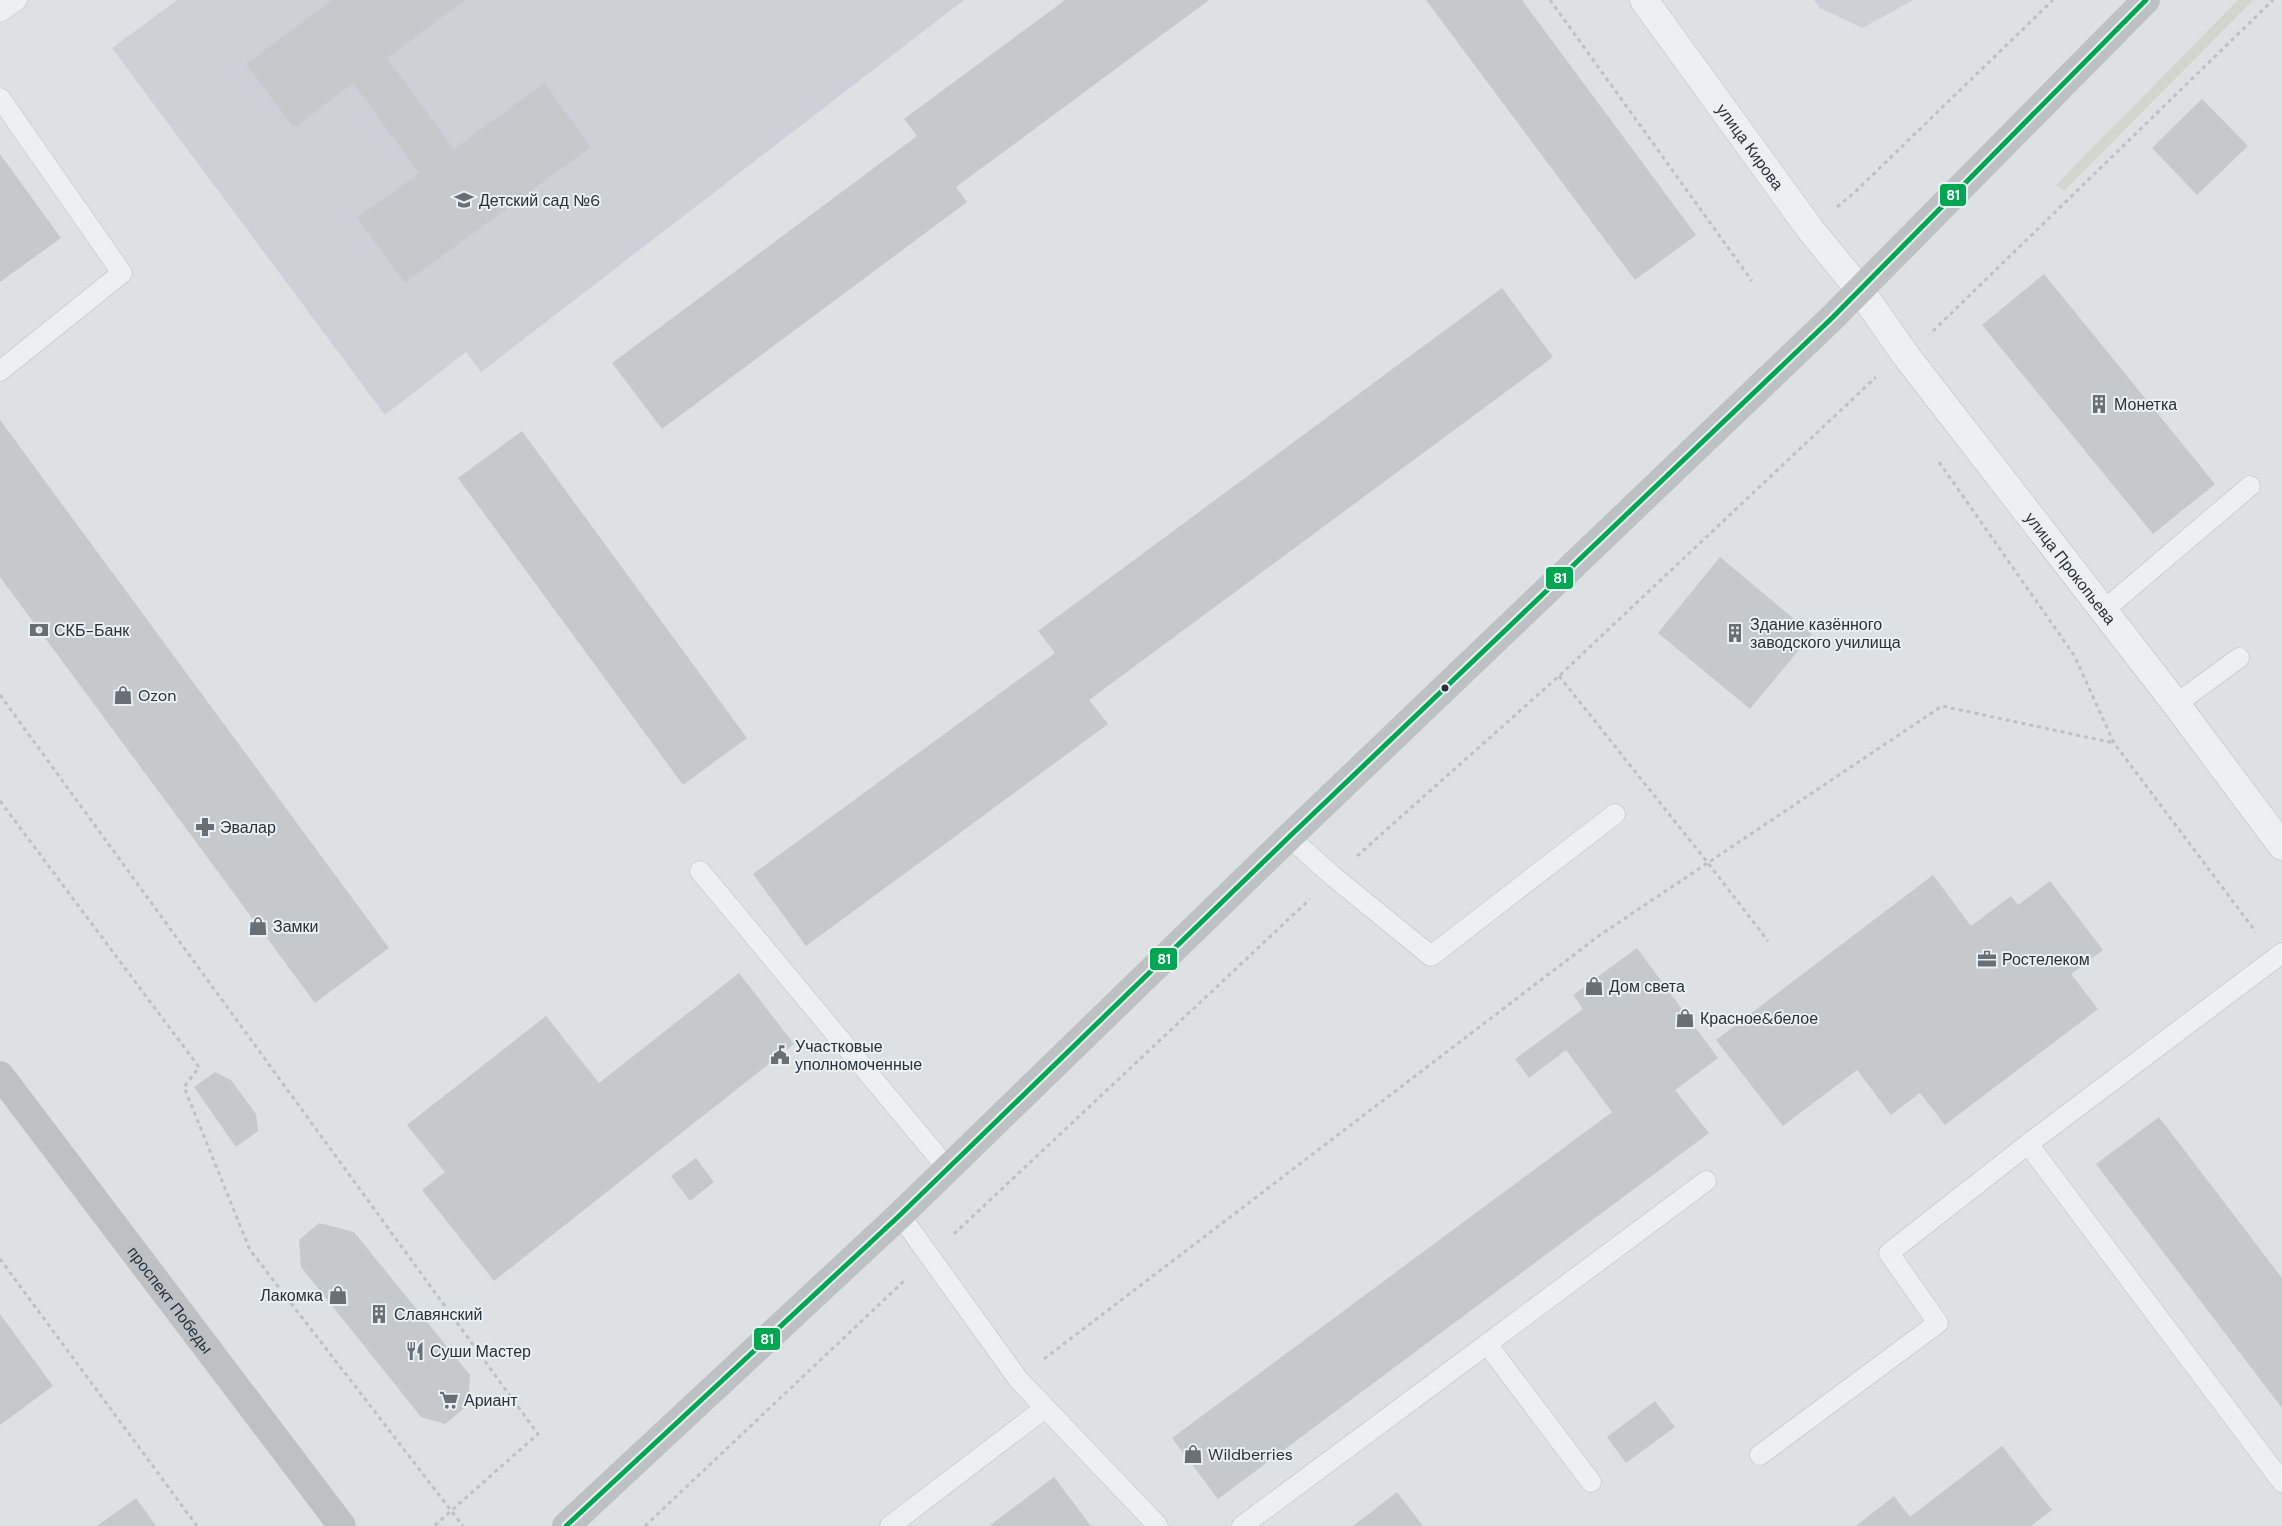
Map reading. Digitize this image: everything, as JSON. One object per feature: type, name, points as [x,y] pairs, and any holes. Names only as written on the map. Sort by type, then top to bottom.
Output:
[{"type":"main road","points":[[566,1526],[900,1215],[1289,837],[1860,290],[2146,0]]},
{"type":"main road","name":"проспект Победы","points":[[0,1075],[342,1526]]},
{"type":"street","name":"улица Кирова","points":[[1644,0],[1810,229],[1860,290]]},
{"type":"street","name":"улица Прокопьева","points":[[1860,290],[1907,357],[2104,610],[2282,846]]},
{"type":"lane","points":[[0,12],[17,0]]},
{"type":"lane","points":[[0,98],[122,273],[0,371]]},
{"type":"lane","points":[[2104,610],[2250,486]]},
{"type":"lane","points":[[2176,704],[2239,658]]},
{"type":"lane","points":[[1289,837],[1334,877],[1431,956],[1615,814]]},
{"type":"lane","points":[[700,871],[948,1169]]},
{"type":"lane","points":[[1760,1455],[1938,1324],[1889,1253],[2028,1144],[2279,955]]},
{"type":"lane","points":[[2028,1144],[2282,1482]]},
{"type":"lane","points":[[1242,1526],[1706,1182]]},
{"type":"lane","points":[[900,1215],[1018,1380],[1158,1526]]},
{"type":"lane","points":[[1487,1344],[1591,1482]]},
{"type":"lane","points":[[890,1526],[1045,1408]]},
{"type":"path","points":[[1550,0],[1752,281]]},
{"type":"path","points":[[1810,229],[1855,192],[2053,0]]},
{"type":"path","points":[[644,1526],[1334,877],[1559,676],[1879,375],[1907,357],[2272,0]]},
{"type":"path","points":[[1934,455],[2074,655],[2114,744],[2279,955]]},
{"type":"path","points":[[1559,676],[1768,941]]},
{"type":"path","points":[[0,695],[538,1434],[434,1526]]},
{"type":"path","points":[[1018,1380],[1600,936],[1942,706],[2114,744]]},
{"type":"path","points":[[0,801],[199,1067],[184,1087],[250,1250],[463,1526]]},
{"type":"path","points":[[0,1259],[197,1526]]},
{"type":"shaded area","name":"Детский сад №6","points":[[177,0],[964,0],[481,372],[466,352],[385,415],[112,48]]},
{"type":"shaded area","points":[[1814,0],[1914,0],[1862,28],[1820,8]]},
{"type":"shaded area","points":[[2238,0],[2253,0],[2064,191],[2056,185]]},
{"type":"building","points":[[332,0],[465,0],[387,58],[454,149],[544,83],[591,147],[405,283],[357,218],[419,173],[353,83],[294,128],[246,64]]},
{"type":"building","points":[[1065,0],[1209,0],[956,187],[967,202],[662,429],[612,363],[917,136],[904,119]]},
{"type":"building","points":[[1426,0],[1522,0],[1696,235],[1635,280]]},
{"type":"building","points":[[2202,99],[2248,146],[2197,195],[2152,148]]},
{"type":"building","points":[[0,154],[61,238],[0,282]]},
{"type":"building","name":"Монетка","points":[[2044,274],[2215,484],[2153,534],[1982,325]]},
{"type":"building","points":[[1502,288],[1553,357],[1089,700],[1108,724],[806,946],[753,874],[1055,653],[1038,631]]},
{"type":"building","points":[[0,420],[389,948],[315,1003],[0,577]]},
{"type":"building","points":[[522,431],[747,738],[683,785],[458,478]]},
{"type":"building","name":"Здание казённого заводского училища","points":[[1720,557],[1812,634],[1750,709],[1658,633]]},
{"type":"building","points":[[1933,875],[1971,926],[2011,896],[2018,905],[2050,881],[2103,950],[2071,974],[2098,1009],[1945,1125],[1920,1093],[1891,1115],[1857,1070],[1783,1126],[1716,1040]]},
{"type":"building","points":[[1637,948],[1718,1058],[1675,1090],[1709,1133],[1218,1499],[1172,1438],[1612,1112],[1566,1050],[1529,1078],[1515,1059],[1583,1009],[1573,995]]},
{"type":"building","points":[[739,973],[794,1044],[494,1281],[422,1190],[445,1172],[407,1125],[546,1016],[599,1083]]},
{"type":"building","points":[[215,1072],[231,1080],[256,1114],[258,1131],[236,1147],[194,1087]]},
{"type":"building","points":[[2159,1117],[2282,1278],[2282,1408],[2096,1164]]},
{"type":"building","points":[[696,1158],[714,1182],[690,1201],[671,1176]]},
{"type":"building","name":"Славянский","points":[[319,1223],[354,1232],[470,1375],[468,1405],[445,1424],[421,1417],[301,1267],[299,1240]]},
{"type":"building","points":[[0,1314],[53,1386],[0,1425]]},
{"type":"building","points":[[1655,1401],[1675,1427],[1626,1463],[1607,1437]]},
{"type":"building","points":[[2002,1446],[2052,1510],[2031,1526],[1856,1526],[1894,1496],[1910,1517]]},
{"type":"building","points":[[1054,1477],[1091,1526],[989,1526]]},
{"type":"building","points":[[1397,1492],[1423,1526],[1353,1526]]},
{"type":"building","points":[[136,1498],[156,1526],[97,1526]]},
{"type":"transit line","name":"81","points":[[566,1526],[900,1215],[1289,837],[1832,318],[2146,0]]},
{"type":"place","name":"Детский сад №6","points":[[464,200]]},
{"type":"place","name":"Монетка","points":[[2099,404]]},
{"type":"place","name":"СКБ-Банк","points":[[39,630]]},
{"type":"place","name":"Здание казённого заводского училища","points":[[1735,633]]},
{"type":"place","name":"Ozon","points":[[123,695]]},
{"type":"place","name":"Эвалар","points":[[205,827]]},
{"type":"place","name":"Замки","points":[[258,926]]},
{"type":"place","name":"Ростелеком","points":[[1987,959]]},
{"type":"place","name":"Дом света","points":[[1594,986]]},
{"type":"place","name":"Красное&белое","points":[[1685,1018]]},
{"type":"place","name":"Участковые уполномоченные","points":[[780,1055]]},
{"type":"place","name":"Лакомка","points":[[338,1295]]},
{"type":"place","name":"Славянский","points":[[379,1314]]},
{"type":"place","name":"Суши Мастер","points":[[415,1351]]},
{"type":"place","name":"Ариант","points":[[449,1400]]},
{"type":"place","name":"Wildberries","points":[[1193,1454]]}]
